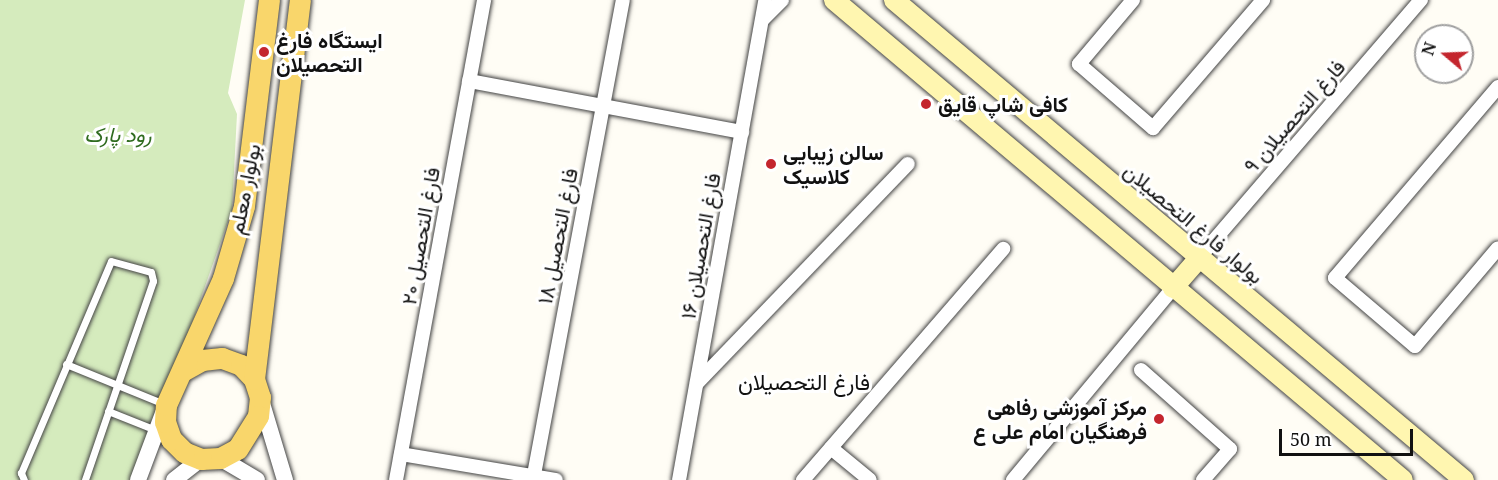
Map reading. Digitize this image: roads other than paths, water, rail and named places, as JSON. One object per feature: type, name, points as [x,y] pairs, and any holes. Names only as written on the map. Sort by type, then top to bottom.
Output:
[{"type":"main road","name":"بولوار معلم","points":[[184,370],[223,278],[244,206],[269,0]]},
{"type":"main road","name":"بولوار معلم","points":[[257,388],[300,0]]},
{"type":"main road","points":[[834,0],[1403,480]]},
{"type":"main road","name":"بولوار فارغ التحصیلان","points":[[894,0],[1198,259],[1464,480]]},
{"type":"main road","points":[[1173,288],[1198,259]]},
{"type":"main road","points":[[222,358],[241,365],[257,388],[258,416],[237,449],[211,458],[184,452],[171,439],[165,422],[166,405],[184,370],[202,360],[222,358]]},
{"type":"street","name":"فارغ التحصیل ۲۰","points":[[396,480],[484,0]]},
{"type":"street","name":"فارغ التحصیل ۱۸","points":[[533,478],[622,0]]},
{"type":"street","name":"فارغ التحصیلان ۱۶","points":[[679,480],[765,0]]},
{"type":"street","points":[[763,19],[782,0]]},
{"type":"street","points":[[1133,0],[1079,64],[1153,128],[1263,0]]},
{"type":"street","name":"فارغ التحصیلان ۹","points":[[1198,259],[1422,0]]},
{"type":"street","points":[[470,81],[742,132]]},
{"type":"street","points":[[1498,87],[1335,278],[1415,346],[1498,249]]},
{"type":"street","points":[[696,383],[908,164]]},
{"type":"street","points":[[803,480],[1003,249]]},
{"type":"street","points":[[1013,480],[1173,288]]},
{"type":"street","points":[[1141,370],[1230,449],[1203,480]]},
{"type":"street","points":[[257,388],[285,480]]},
{"type":"street","points":[[138,480],[166,405]]},
{"type":"street","points":[[831,448],[870,480]]},
{"type":"street","points":[[401,454],[533,478],[556,480]]},
{"type":"street","points":[[174,480],[211,458],[256,480]]},
{"type":"lane","points":[[24,480],[21,473],[111,261],[151,272],[153,281],[85,480]]},
{"type":"lane","points":[[66,364],[166,405]]},
{"type":"lane","points":[[108,411],[156,430]]},
{"type":"place","name":"ایستگاه فارغ التحصیلان","points":[[264,52]]},
{"type":"place","name":"کافی شاپ قایق","points":[[926,104]]},
{"type":"place","name":"سالن زیبایی کلاسیک","points":[[771,164]]},
{"type":"place","name":"مرکز آموزشی رفاهی فرهنگیان امام علی ع","points":[[1159,419]]},
{"type":"district","name":"فارغ التحصیلان","points":[[804,382]]},
{"type":"park label","name":"رود پارک","points":[[118,134]]}]
